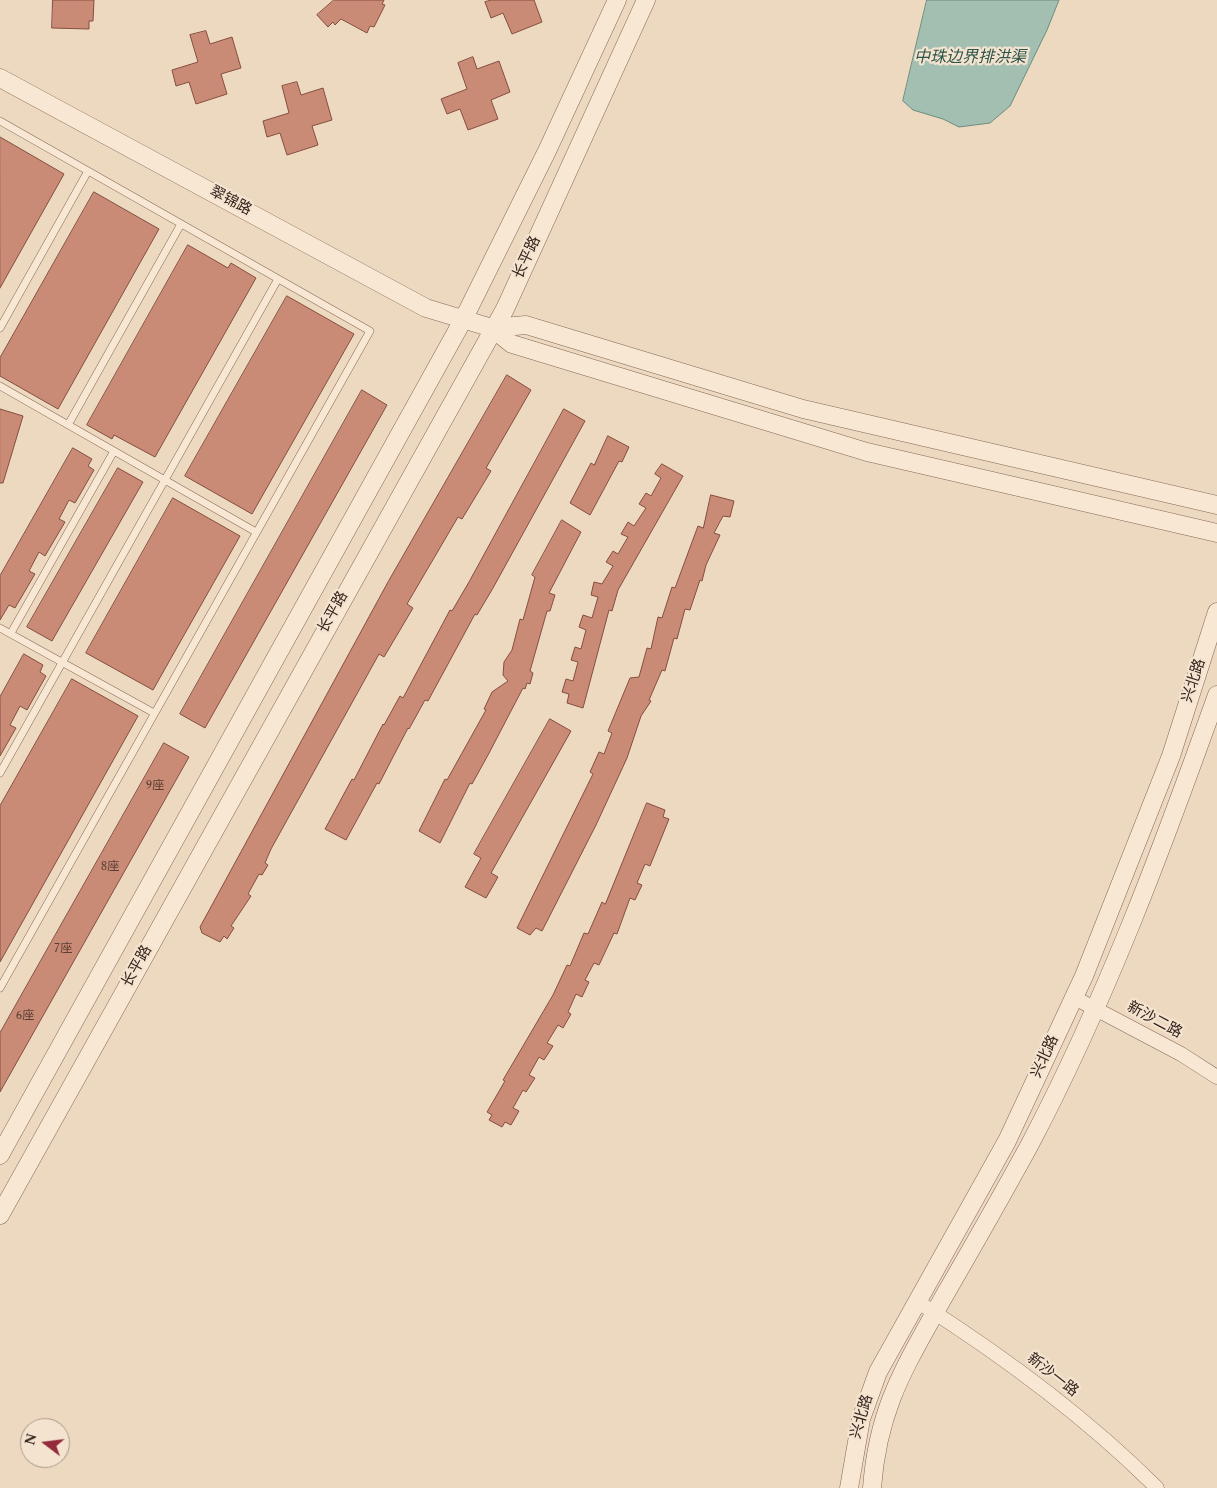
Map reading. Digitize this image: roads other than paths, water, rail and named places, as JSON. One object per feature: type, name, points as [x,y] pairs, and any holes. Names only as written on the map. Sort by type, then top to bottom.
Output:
[{"type":"street","name":"长平路","points":[[0,1155],[463,320],[547,150],[617,0]]},
{"type":"street","name":"长平路","points":[[0,1214],[492,328],[505,309],[646,0]]},
{"type":"street","name":"翠锦路","points":[[0,78],[426,308],[492,328]]},
{"type":"street","points":[[492,328],[526,326],[803,408],[1217,505]]},
{"type":"street","points":[[492,328],[512,344],[867,452],[1217,533]]},
{"type":"street","name":"兴北路","points":[[849,1488],[855,1443],[869,1395],[890,1350],[1007,1142],[1084,976],[1171,756],[1217,612]]},
{"type":"street","name":"兴北路","points":[[872,1488],[877,1446],[889,1400],[908,1357],[935,1313],[1029,1146],[1096,1008],[1165,840],[1217,695]]},
{"type":"street","name":"新沙二路","points":[[1073,997],[1181,1054],[1217,1077]]},
{"type":"street","name":"新沙一路","points":[[918,1302],[1007,1361],[1076,1414],[1157,1488]]},
{"type":"lane","points":[[0,122],[370,331],[0,988]]},
{"type":"lane","points":[[0,328],[88,171]]},
{"type":"lane","points":[[68,425],[181,224]]},
{"type":"lane","points":[[0,773],[278,279]]},
{"type":"lane","points":[[0,386],[256,532]]},
{"type":"lane","points":[[11,633],[114,451]]},
{"type":"lane","points":[[0,628],[154,714]]},
{"type":"water","name":"中珠边界排洪渠","points":[[927,0],[1059,0],[1047,30],[1010,106],[990,123],[959,127],[943,119],[913,110],[903,101]]}]
